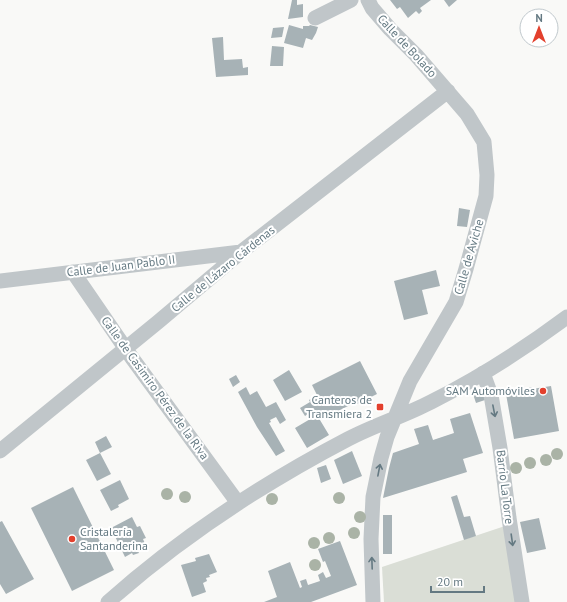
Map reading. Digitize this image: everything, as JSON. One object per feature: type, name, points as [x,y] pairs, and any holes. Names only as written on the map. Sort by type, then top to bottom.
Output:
[{"type":"street","points":[[315,18],[351,0]]},
{"type":"street","name":"Calle de Bolado","points":[[368,0],[372,8],[390,29],[416,55],[448,91]]},
{"type":"street","name":"Calle de Lázaro Cárdenas","points":[[0,451],[241,252],[448,91]]},
{"type":"street","name":"Calle de Aviche","points":[[373,602],[371,539],[373,497],[381,458],[393,420],[410,381],[456,302],[486,196],[487,175],[484,142],[467,114],[448,91]]},
{"type":"street","name":"Calle de Juan Pablo II","points":[[0,281],[241,252]]},
{"type":"street","name":"Calle de Casimiro Pérez de la Riva","points":[[73,272],[125,348],[238,503]]},
{"type":"street","points":[[108,602],[192,534],[268,484],[343,442],[431,403],[506,360],[567,317]]},
{"type":"street","name":"Barrio La Torre","points":[[483,373],[491,395],[522,602]]},
{"type":"shaded area","points":[[505,526],[516,602],[384,602],[382,567]]},
{"type":"building","points":[[292,0],[297,0],[297,5],[303,4],[303,17],[288,19]]},
{"type":"building","points":[[390,0],[431,0],[420,8],[422,11],[419,14],[416,11],[408,18],[400,7],[397,9]]},
{"type":"building","points":[[444,0],[457,0],[449,7]]},
{"type":"building","points":[[289,25],[303,29],[303,26],[310,25],[318,27],[312,40],[306,38],[303,48],[284,43]]},
{"type":"building","points":[[284,27],[282,37],[271,38],[273,28]]},
{"type":"building","points":[[223,37],[224,60],[242,59],[243,68],[248,67],[248,75],[216,77],[212,38]]},
{"type":"building","points":[[272,46],[284,47],[283,66],[270,66]]},
{"type":"building","points":[[459,208],[470,210],[467,227],[457,226]]},
{"type":"building","points":[[436,270],[440,286],[422,290],[428,314],[404,320],[394,281]]},
{"type":"building","points":[[360,361],[377,394],[357,404],[356,402],[320,420],[329,435],[307,448],[295,428],[317,415],[314,410],[305,416],[300,408],[310,402],[309,400],[317,395],[312,385]]},
{"type":"building","points":[[289,370],[302,392],[285,401],[273,380]]},
{"type":"building","points":[[236,375],[240,382],[233,387],[229,379]]},
{"type":"building","points":[[551,386],[559,431],[514,439],[506,394],[524,391],[524,389],[532,387],[532,389]]},
{"type":"building","points":[[246,387],[250,395],[257,391],[266,407],[276,402],[286,420],[280,424],[276,417],[270,420],[271,422],[269,423],[285,451],[276,456],[257,427],[238,392]]},
{"type":"building","points":[[481,387],[485,400],[476,403],[472,391]]},
{"type":"building","points":[[470,413],[483,453],[463,459],[467,472],[383,498],[393,453],[419,444],[414,429],[428,425],[433,440],[454,433],[450,419]]},
{"type":"building","points":[[106,436],[112,447],[100,453],[95,442]]},
{"type":"building","points":[[352,451],[362,476],[343,484],[334,460]]},
{"type":"building","points":[[100,453],[111,474],[97,481],[86,460]]},
{"type":"building","points":[[326,465],[331,479],[321,483],[317,468]]},
{"type":"building","points":[[120,480],[129,499],[111,511],[100,490]]},
{"type":"building","name":"Cristalería Santanderina","points":[[73,487],[114,570],[72,591],[31,508]]},
{"type":"building","points":[[457,495],[464,517],[470,516],[476,536],[464,540],[451,497]]},
{"type":"building","points":[[383,515],[392,515],[392,554],[383,554]]},
{"type":"building","points":[[132,517],[137,527],[140,526],[146,538],[143,539],[146,546],[138,551],[139,553],[133,555],[132,553],[125,557],[111,528]]},
{"type":"building","points":[[539,518],[546,549],[527,553],[520,522]]},
{"type":"building","points":[[2,521],[34,579],[6,594],[0,584],[0,522]]},
{"type":"building","points":[[340,541],[357,585],[311,602],[264,602],[277,597],[268,571],[290,562],[300,588],[302,587],[300,581],[306,579],[308,585],[320,581],[318,575],[323,572],[326,578],[331,576],[318,549]]},
{"type":"building","name":"Cristalería Santanderina","points":[[209,554],[217,572],[209,575],[210,577],[206,578],[207,581],[203,583],[206,592],[192,597],[181,565],[196,561],[195,558]]},
{"type":"place","name":"SAM Automóviles","points":[[543,391]]},
{"type":"place","name":"Canteros de Transmiera 2","points":[[380,407]]},
{"type":"place","name":"Cristalería Santanderina","points":[[72,539]]}]
